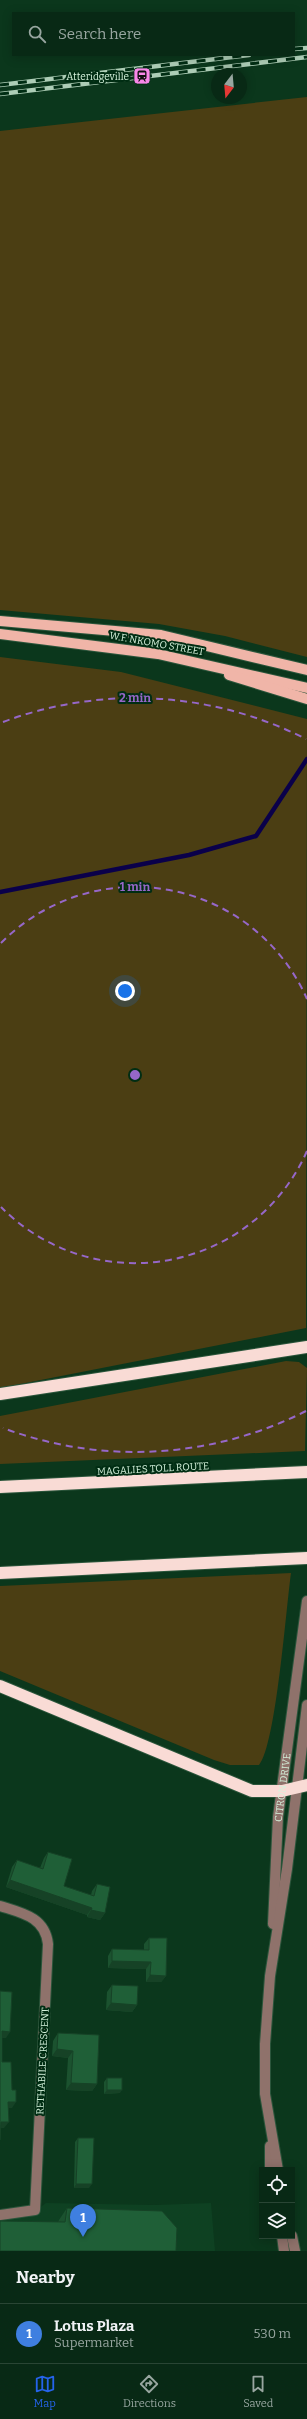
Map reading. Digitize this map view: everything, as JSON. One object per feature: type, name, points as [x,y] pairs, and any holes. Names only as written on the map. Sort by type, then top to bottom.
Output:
[{"type":"highway","points":[[0,1394],[307,1346]]},
{"type":"highway","name":"MAGALIES TOLL ROUTE","points":[[0,1487],[307,1472]]},
{"type":"highway","points":[[0,1573],[307,1558]]},
{"type":"highway","points":[[0,1686],[224,1781],[252,1791],[282,1791],[302,1786]]},
{"type":"main road","name":"W.F. NKOMO STREET","points":[[0,621],[161,635],[307,670]]},
{"type":"main road","name":"W.F. NKOMO STREET","points":[[0,634],[158,654],[307,688]]},
{"type":"main road","points":[[158,654],[307,699]]},
{"type":"street","name":"CITRON DRIVE","points":[[277,2167],[265,2094],[265,2044],[278,1817],[307,1600]]},
{"type":"street","name":"CITRON DRIVE","points":[[270,1976],[302,1786],[307,1705]]},
{"type":"street","name":"RETHABILE CRESCENT","points":[[0,1906],[36,1920],[45,1930],[48,1944],[35,2210],[0,2215]]},
{"type":"street","name":"CITRON DRIVE","points":[[269,2167],[268,2160],[271,2136]]},
{"type":"street","points":[[282,2239],[284,2251]]},
{"type":"street","points":[[293,2239],[295,2251]]},
{"type":"shaded area","points":[[307,97],[307,657],[225,636],[159,624],[0,610],[0,131]]},
{"type":"shaded area","points":[[0,657],[121,672],[307,719],[306,1328],[0,1388]]},
{"type":"shaded area","points":[[286,1361],[299,1362],[307,1368],[305,1451],[0,1464],[0,1416]]},
{"type":"shaded area","points":[[291,1573],[280,1675],[275,1705],[265,1752],[259,1765],[230,1765],[214,1760],[0,1671],[0,1586]]},
{"type":"shaded area","points":[[46,2203],[155,2205],[211,2203],[215,2251],[0,2251],[0,2218],[26,2218]]},
{"type":"building","points":[[48,1852],[72,1859],[64,1886],[94,1896],[97,1884],[110,1887],[105,1913],[91,1910],[92,1908],[10,1880],[17,1860],[43,1869]]},
{"type":"building","points":[[149,1938],[167,1938],[166,1976],[150,1975],[151,1962],[112,1961],[112,1949],[149,1950]]},
{"type":"building","points":[[112,1985],[138,1986],[137,2005],[111,2003]]},
{"type":"building","points":[[0,1991],[12,1992],[10,2032],[2,2031],[2,2062],[11,2062],[12,2090],[16,2090],[16,2102],[8,2102],[9,2122],[1,2122],[0,2140]]},
{"type":"building","points":[[58,2033],[99,2035],[97,2084],[71,2083],[73,2051],[57,2049]]},
{"type":"building","points":[[107,2078],[122,2078],[122,2090],[107,2090]]},
{"type":"building","points":[[78,2138],[94,2138],[92,2184],[76,2184]]},
{"type":"building","points":[[67,2208],[162,2211],[177,2228],[176,2251],[0,2251],[0,2221],[65,2222]]},
{"type":"waterway","points":[[0,892],[189,855],[256,836],[307,759]]},
{"type":"railway","points":[[295,49],[307,48]]},
{"type":"railway","points":[[0,85],[241,56]]},
{"type":"railway","points":[[0,94],[307,57]]},
{"type":"place","name":"Atteridgeville","points":[[142,76]]},
{"type":"place","name":"Lotus Plaza","points":[[83,2237]]}]
